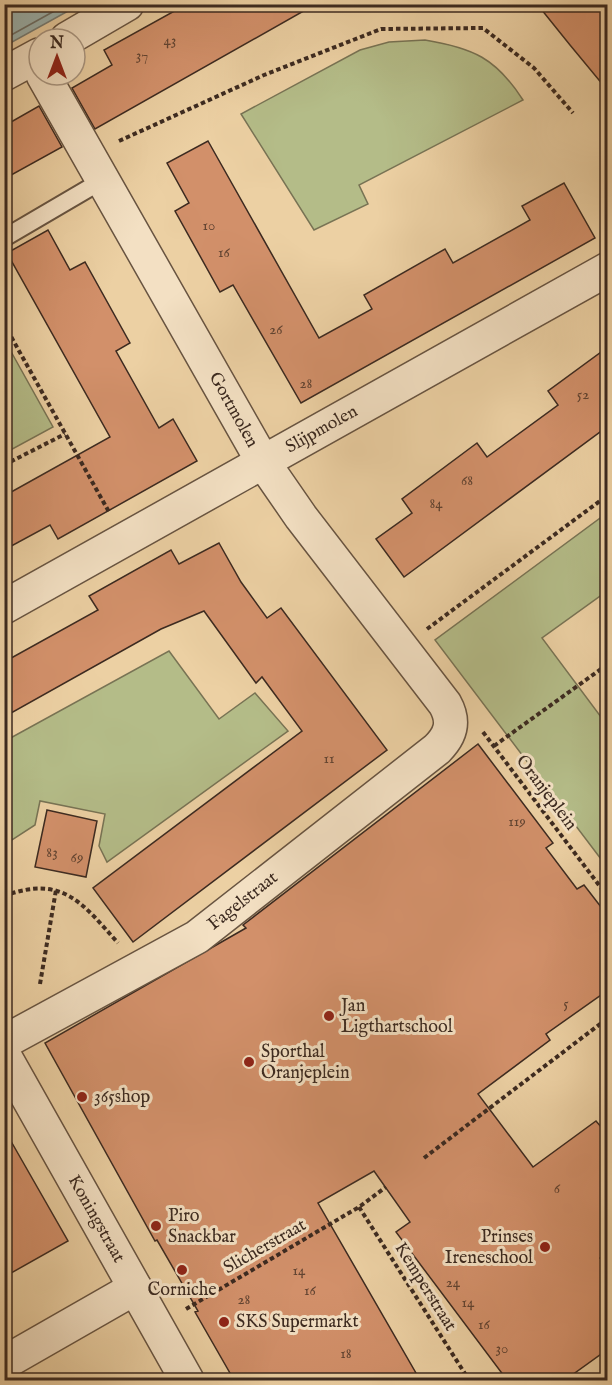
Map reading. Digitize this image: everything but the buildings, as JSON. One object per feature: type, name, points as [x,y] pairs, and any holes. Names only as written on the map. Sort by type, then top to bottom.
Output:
[{"type":"street","points":[[87,28],[128,4]]},
{"type":"street","points":[[4,74],[27,67]]},
{"type":"street","name":"Gortmolen","points":[[51,87],[262,462],[301,517],[445,704],[451,715],[451,724]]},
{"type":"street","name":"Slijpmolen","points":[[4,607],[608,269]]},
{"type":"street","name":"Fagelstraat","points":[[18,1035],[197,937],[437,749],[448,737],[451,724]]},
{"type":"street","name":"Koningstraat","points":[[4,1055],[188,1380]]},
{"type":"street","points":[[4,1363],[135,1288]]},
{"type":"lane","points":[[4,238],[96,167]]},
{"type":"path","points":[[96,167],[264,75],[381,29],[483,28],[534,68],[573,113]]},
{"type":"path","points":[[4,324],[110,514]]},
{"type":"path","points":[[4,465],[65,434]]},
{"type":"path","points":[[403,648],[608,495]]},
{"type":"path","points":[[494,746],[608,664]]},
{"type":"path","name":"Oranjeplein","points":[[451,724],[483,732],[608,897]]},
{"type":"path","points":[[4,896],[24,888],[56,890],[79,899],[141,968]]},
{"type":"path","points":[[18,1035],[56,890]]},
{"type":"path","points":[[424,1158],[608,1018]]},
{"type":"path","name":"Slicherstraat","points":[[157,1326],[359,1207],[386,1187]]},
{"type":"path","name":"Kemperstraat","points":[[359,1207],[469,1380]]},
{"type":"green space","points":[[425,40],[457,47],[482,57],[503,74],[523,100],[359,185],[368,204],[314,230],[241,114],[360,50],[389,42]]},
{"type":"green space","points":[[4,339],[53,427],[5,453],[4,453]]},
{"type":"green space","points":[[607,513],[607,591],[542,638],[607,725],[607,867],[435,640]]},
{"type":"green space","points":[[169,651],[219,719],[255,693],[288,731],[107,862],[99,846],[105,814],[40,801],[35,825],[12,840],[5,824],[5,741]]},
{"type":"water","points":[[5,4],[79,4],[39,27],[27,27],[27,34],[5,46]]},
{"type":"place","name":"Jan Ligthartschool","points":[[329,1016]]},
{"type":"place","name":"Sporthal Oranjeplein","points":[[249,1062]]},
{"type":"place","name":"365shop","points":[[82,1097]]},
{"type":"place","name":"Piro Snackbar","points":[[156,1226]]},
{"type":"place","name":"Prinses Ireneschool","points":[[545,1247]]},
{"type":"place","name":"Corniche","points":[[182,1270]]},
{"type":"place","name":"SKS Supermarkt","points":[[224,1322]]}]
